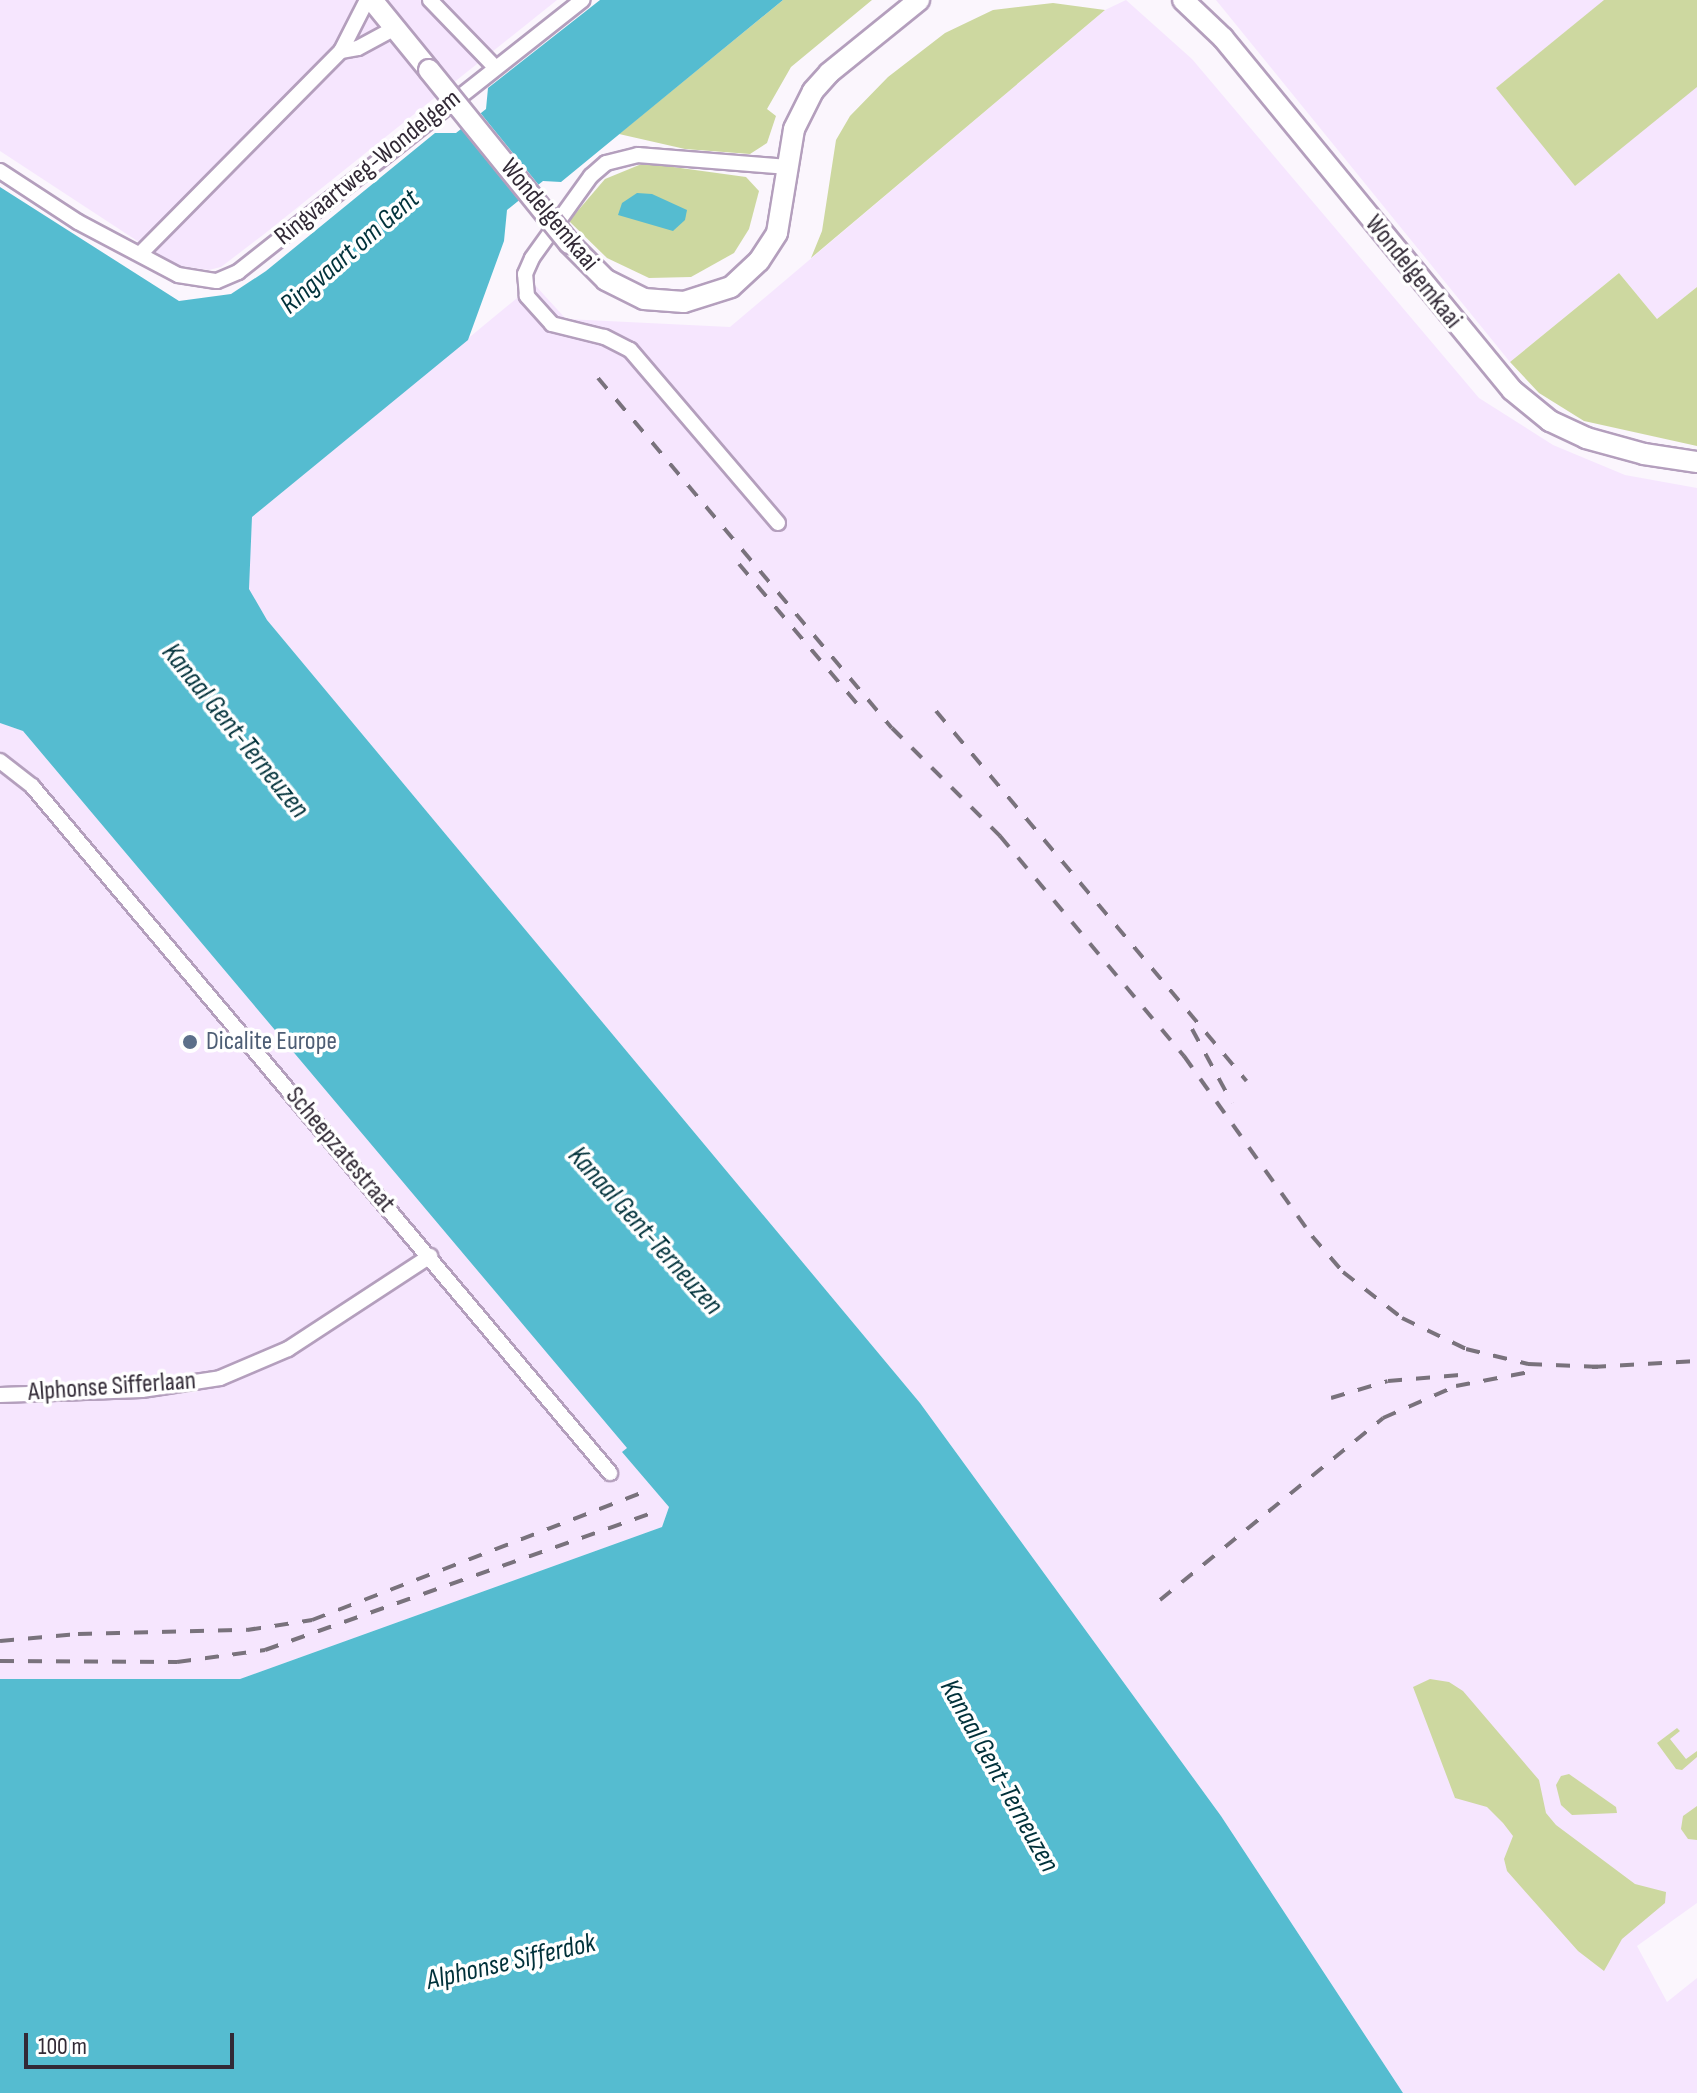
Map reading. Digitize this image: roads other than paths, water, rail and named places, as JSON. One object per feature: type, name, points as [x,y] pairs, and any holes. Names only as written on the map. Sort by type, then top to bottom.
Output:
[{"type":"main road","name":"Wondelgemkaai","points":[[370,0],[569,243],[599,275],[633,296],[670,303],[714,294],[746,275],[769,247],[782,219],[794,129],[813,91],[829,73],[919,0]]},
{"type":"main road","name":"Wondelgemkaai","points":[[1183,0],[1223,38],[1512,390],[1550,421],[1586,438],[1644,454],[1697,462]]},
{"type":"street","name":"Wondelgemkaai","points":[[141,253],[341,51],[370,0]]},
{"type":"street","points":[[430,0],[495,67]]},
{"type":"street","name":"Ringvaartweg-Wondelgem","points":[[141,253],[178,275],[197,280],[217,281],[238,272],[582,0]]},
{"type":"street","name":"Wondelgemkaai","points":[[341,51],[358,48],[395,28]]},
{"type":"street","points":[[778,523],[630,350],[604,337],[552,324],[527,296],[525,274],[532,258],[591,176],[606,163],[638,155],[788,167]]},
{"type":"street","points":[[0,171],[78,222],[141,253]]},
{"type":"street","name":"Scheepzatestraat","points":[[0,761],[32,786],[610,1473]]},
{"type":"street","name":"Alphonse Sifferlaan","points":[[0,1395],[142,1390],[220,1378],[288,1349],[430,1256]]},
{"type":"water","points":[[600,0],[783,0],[561,182],[543,181],[507,210],[504,241],[468,340],[252,517],[249,589],[267,620],[920,1403],[1221,1816],[1403,2093],[0,2093],[0,1679],[240,1679],[662,1527],[669,1507],[622,1452],[627,1448],[23,731],[0,723],[0,187],[179,301],[231,294],[266,271],[435,133],[456,133],[486,109],[488,88]]},
{"type":"water","points":[[637,193],[652,194],[687,210],[685,220],[673,231],[618,215],[622,203]]},
{"type":"railway","points":[[598,378],[892,728],[1000,836],[1184,1056],[1312,1236],[1343,1272],[1402,1318],[1466,1349],[1528,1364],[1602,1367]]},
{"type":"railway","points":[[739,564],[864,712]]},
{"type":"railway","points":[[936,711],[1246,1081]]},
{"type":"railway","points":[[1192,1029],[1232,1103]]},
{"type":"railway","points":[[1592,1367],[1697,1361]]},
{"type":"railway","points":[[1160,1600],[1383,1418],[1456,1386],[1535,1371]]},
{"type":"railway","points":[[1331,1398],[1388,1381],[1472,1374]]},
{"type":"railway","points":[[0,1641],[78,1634],[247,1630],[312,1620],[643,1492]]},
{"type":"railway","points":[[0,1661],[177,1662],[265,1650],[654,1512]]},
{"type":"place","name":"Dicalite Europe","points":[[190,1042]]},
{"type":"water label","name":"Ringvaart om Gent","points":[[350,252]]},
{"type":"water label","name":"Kanaal Gent-Terneuzen","points":[[235,731]]},
{"type":"water label","name":"Kanaal Gent-Terneuzen","points":[[645,1231]]},
{"type":"water label","name":"Kanaal Gent-Terneuzen","points":[[999,1776]]},
{"type":"water label","name":"Alphonse Sifferdok","points":[[511,1962]]}]
